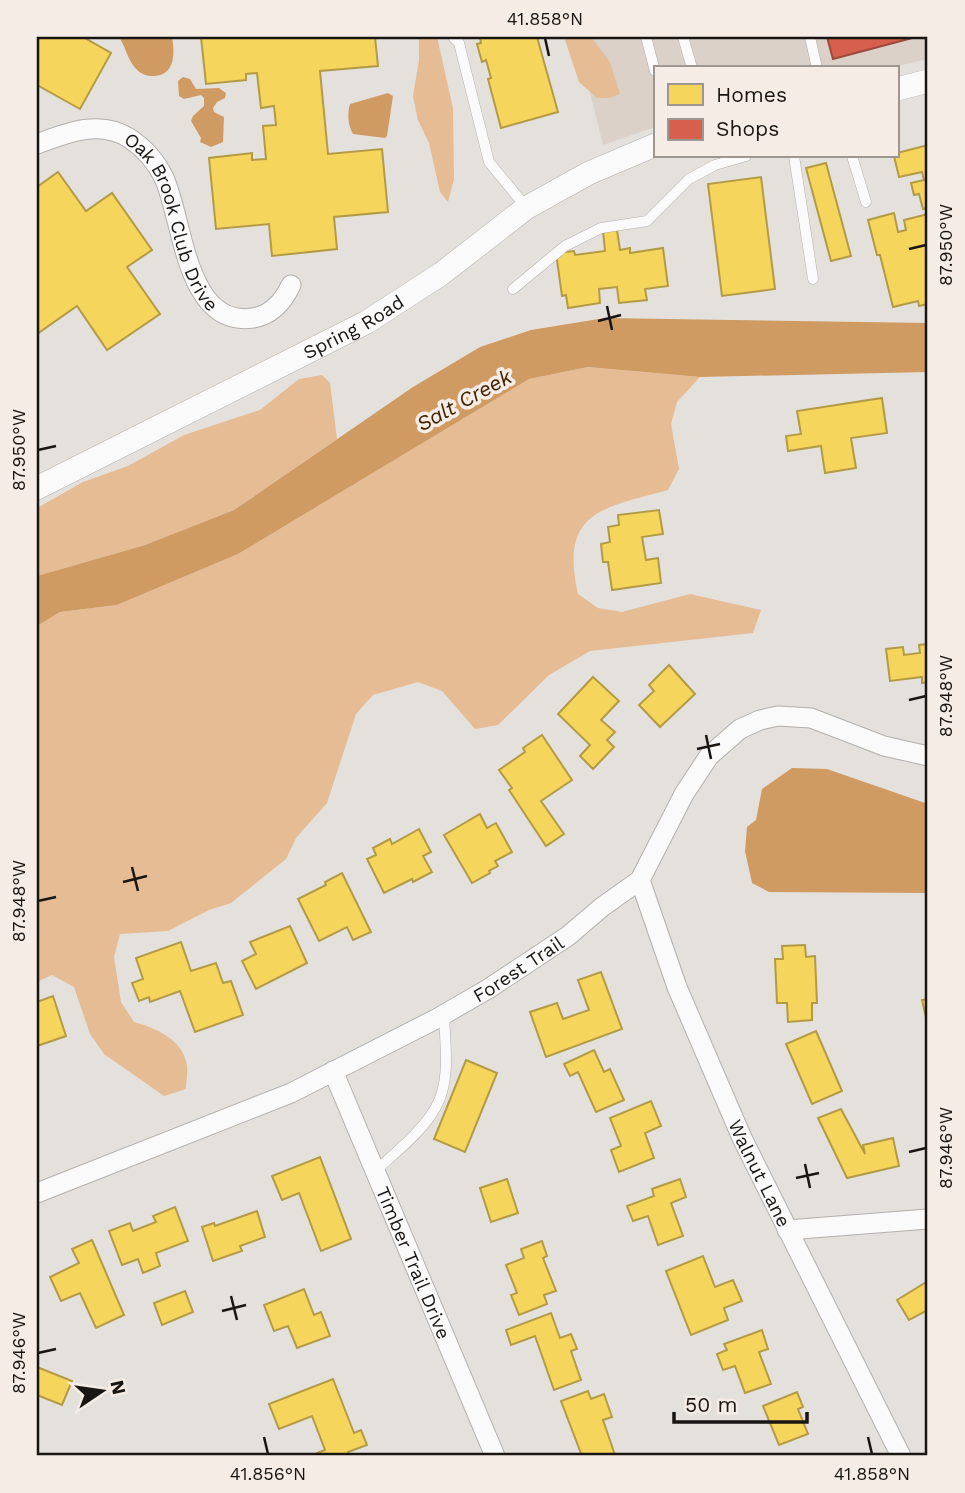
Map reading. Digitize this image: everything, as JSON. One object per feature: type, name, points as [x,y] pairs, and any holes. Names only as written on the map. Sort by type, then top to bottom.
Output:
[{"type":"street","points":[[898,89],[928,81]]},
{"type":"street","name":"Oak Brook Club Drive","points":[[37,144],[72,132],[99,128],[121,134],[142,148],[154,161],[164,179],[194,279],[217,309],[231,318],[252,318],[273,311],[285,298],[291,285]]},
{"type":"street","name":"Spring Road","points":[[37,488],[368,322],[441,274],[526,208],[589,173],[654,145]]},
{"type":"street","name":"Forest Trail","points":[[37,1193],[290,1093],[444,1014],[568,936],[640,880],[684,794],[709,756],[740,729],[760,720],[785,716],[811,718],[884,746],[928,756]]},
{"type":"street","name":"Walnut Lane","points":[[640,880],[689,1018],[742,1138],[901,1456]]},
{"type":"street","name":"Timber Trail Drive","points":[[333,1072],[495,1456]]},
{"type":"street","points":[[788,1230],[928,1219]]},
{"type":"lane","points":[[453,37],[459,43],[489,162],[526,208]]},
{"type":"lane","points":[[646,37],[654,67]]},
{"type":"lane","points":[[683,37],[691,66]]},
{"type":"lane","points":[[810,37],[817,66]]},
{"type":"lane","points":[[513,289],[565,246],[601,228],[647,221],[688,178],[715,165],[739,158]]},
{"type":"lane","points":[[794,158],[813,279]]},
{"type":"lane","points":[[853,158],[866,202]]},
{"type":"lane","points":[[375,1171],[414,1135],[436,1107],[446,1061],[444,1014]]},
{"type":"shaded area","points":[[419,37],[437,37],[453,108],[454,179],[448,202],[440,192],[429,143],[418,120],[413,96],[419,60]]},
{"type":"shaded area","points":[[564,37],[591,37],[610,62],[620,94],[597,98],[579,82]]},
{"type":"shaded area","points":[[576,37],[928,37],[928,59],[898,66],[654,66],[654,127],[603,145]]},
{"type":"shaded area","points":[[588,367],[700,377],[677,402],[671,424],[679,469],[668,490],[606,509],[581,529],[575,545],[574,566],[578,594],[598,608],[622,612],[690,594],[761,610],[753,633],[590,651],[549,675],[498,725],[475,729],[442,691],[418,682],[373,695],[356,714],[327,803],[296,838],[286,859],[231,903],[209,910],[168,931],[120,934],[114,957],[121,1002],[134,1022],[168,1036],[185,1057],[186,1089],[164,1096],[104,1054],[90,1034],[74,987],[52,975],[37,982],[37,626],[60,612],[117,605],[238,554],[529,379]]},
{"type":"shaded area","points":[[322,375],[330,383],[337,439],[234,510],[145,545],[37,576],[37,508],[83,482],[128,466],[184,435],[260,410],[299,379]]},
{"type":"water","points":[[119,37],[172,37],[173,57],[170,68],[161,75],[151,76],[138,71]]},
{"type":"water","points":[[183,77],[190,79],[196,89],[219,88],[226,93],[225,98],[213,108],[214,112],[224,117],[223,142],[211,147],[200,142],[201,138],[191,121],[204,106],[204,98],[201,95],[184,99],[179,96],[178,81]]},
{"type":"water","points":[[388,93],[393,96],[387,136],[385,138],[353,134],[348,119],[350,104]]},
{"type":"water","name":"Salt Creek","points":[[605,318],[928,323],[928,372],[700,377],[588,367],[529,379],[238,554],[117,605],[60,612],[37,626],[37,576],[145,545],[234,510],[413,387],[480,347],[531,330]]},
{"type":"water","points":[[792,768],[827,769],[928,804],[928,893],[769,892],[752,883],[745,851],[747,827],[756,820],[762,789]]},
{"type":"building: Homes","points":[[37,37],[83,37],[111,53],[80,109],[37,85]]},
{"type":"building: Homes","points":[[201,37],[375,37],[378,66],[320,71],[328,154],[382,149],[388,212],[334,217],[337,249],[272,256],[269,224],[216,229],[209,158],[252,153],[252,160],[266,159],[263,126],[276,125],[274,106],[261,108],[257,73],[246,74],[246,80],[206,84]]},
{"type":"building: Homes","points":[[480,37],[537,37],[558,112],[501,128],[488,79],[491,78],[486,60],[482,62],[477,44],[481,43]]},
{"type":"building: Homes","points":[[928,145],[928,208],[923,209],[919,194],[914,195],[911,183],[924,180],[922,172],[899,177],[894,158],[898,158],[898,153]]},
{"type":"building: Homes","points":[[826,163],[851,256],[831,261],[806,168]]},
{"type":"building: Homes","points":[[58,172],[86,211],[112,193],[152,250],[127,267],[160,314],[107,350],[77,306],[37,334],[37,187]]},
{"type":"building: Homes","points":[[761,177],[775,289],[722,296],[708,184]]},
{"type":"building: Homes","points":[[894,213],[898,232],[906,230],[904,220],[928,214],[928,304],[919,306],[918,301],[893,307],[868,220]]},
{"type":"building: Homes","points":[[617,230],[620,250],[630,248],[630,253],[663,248],[668,286],[645,289],[647,300],[619,303],[617,287],[599,289],[600,303],[568,308],[566,295],[562,296],[556,253],[574,251],[575,255],[605,251],[603,231]]},
{"type":"building: Homes","points":[[882,398],[887,433],[851,438],[856,468],[825,473],[821,446],[788,451],[786,436],[801,434],[797,411]]},
{"type":"building: Homes","points":[[659,510],[663,534],[642,537],[646,560],[658,558],[661,583],[612,590],[608,562],[603,562],[601,544],[610,542],[608,527],[619,525],[618,515]]},
{"type":"building: Homes","points":[[928,644],[928,682],[922,683],[922,677],[890,681],[886,649],[903,647],[904,655],[920,653],[919,645]]},
{"type":"building: Homes","points":[[669,665],[695,694],[660,727],[639,705],[654,691],[649,685]]},
{"type":"building: Homes","points":[[593,677],[619,701],[601,720],[615,732],[607,740],[614,747],[593,769],[580,756],[590,745],[558,714]]},
{"type":"building: Homes","points":[[542,735],[572,780],[541,801],[564,834],[546,846],[499,770],[525,752],[523,748]]},
{"type":"building: Homes","points":[[480,814],[487,828],[496,823],[512,852],[495,861],[498,866],[472,883],[444,835]]},
{"type":"building: Homes","points":[[419,829],[431,852],[423,856],[432,872],[384,893],[367,859],[376,855],[373,848],[390,839],[392,844]]},
{"type":"building: Homes","points":[[342,873],[371,932],[353,940],[347,927],[319,941],[298,899],[326,885],[325,882]]},
{"type":"building: Homes","points":[[290,926],[307,963],[256,989],[242,961],[256,954],[250,942]]},
{"type":"building: Homes","points":[[181,942],[191,971],[216,963],[223,983],[231,981],[243,1015],[195,1032],[180,991],[150,1002],[149,997],[139,1001],[132,983],[143,979],[136,958]]},
{"type":"building: Homes","points":[[805,945],[806,957],[815,956],[817,1003],[812,1003],[812,1020],[788,1022],[787,1003],[777,1003],[775,959],[783,959],[782,946]]},
{"type":"building: Homes","points":[[601,972],[622,1029],[546,1057],[530,1012],[557,1003],[563,1019],[589,1010],[578,980]]},
{"type":"building: Homes","points":[[53,996],[66,1036],[37,1046],[37,1002]]},
{"type":"building: Homes","points":[[928,999],[928,1026],[922,1000]]},
{"type":"building: Homes","points":[[816,1031],[842,1091],[812,1104],[786,1044]]},
{"type":"building: Homes","points":[[594,1050],[604,1072],[610,1069],[624,1100],[596,1112],[578,1072],[570,1076],[564,1064]]},
{"type":"building: Homes","points":[[466,1060],[497,1073],[465,1152],[434,1139]]},
{"type":"building: Homes","points":[[651,1101],[661,1126],[645,1133],[654,1158],[619,1172],[611,1150],[621,1146],[610,1118]]},
{"type":"building: Homes","points":[[841,1109],[865,1154],[863,1145],[893,1138],[899,1166],[847,1178],[818,1118]]},
{"type":"building: Homes","points":[[320,1157],[351,1239],[321,1251],[299,1193],[282,1200],[272,1176]]},
{"type":"building: Homes","points":[[507,1179],[518,1213],[491,1222],[480,1188]]},
{"type":"building: Homes","points":[[680,1179],[686,1197],[671,1203],[683,1236],[658,1245],[648,1216],[633,1221],[627,1206],[654,1196],[652,1189]]},
{"type":"building: Homes","points":[[175,1207],[188,1241],[156,1253],[160,1266],[143,1273],[138,1259],[122,1265],[109,1231],[130,1223],[133,1231],[156,1222],[153,1216]]},
{"type":"building: Homes","points":[[257,1211],[265,1237],[240,1246],[242,1251],[213,1261],[202,1227],[214,1223],[215,1226]]},
{"type":"building: Homes","points":[[92,1240],[124,1315],[96,1328],[80,1293],[61,1301],[50,1277],[79,1263],[72,1249]]},
{"type":"building: Homes","points":[[542,1241],[547,1256],[543,1258],[556,1291],[544,1295],[547,1304],[519,1315],[511,1295],[517,1293],[506,1265],[524,1258],[521,1249]]},
{"type":"building: Homes","points":[[703,1256],[715,1287],[733,1280],[742,1301],[724,1308],[728,1320],[691,1335],[666,1271]]},
{"type":"building: Homes","points":[[928,1281],[928,1310],[909,1320],[897,1300]]},
{"type":"building: Homes","points":[[304,1289],[314,1315],[321,1312],[330,1336],[297,1348],[288,1326],[274,1331],[264,1305]]},
{"type":"building: Homes","points":[[185,1291],[193,1312],[162,1325],[154,1303]]},
{"type":"building: Homes","points":[[551,1313],[560,1338],[571,1334],[577,1349],[571,1351],[581,1380],[554,1390],[535,1336],[511,1345],[506,1330]]},
{"type":"building: Homes","points":[[762,1330],[768,1349],[759,1352],[771,1384],[745,1393],[735,1366],[723,1370],[717,1354],[727,1350],[724,1344]]},
{"type":"building: Homes","points":[[37,1367],[72,1381],[62,1405],[37,1395]]},
{"type":"building: Homes","points":[[333,1379],[354,1433],[361,1430],[367,1445],[348,1452],[349,1456],[318,1456],[317,1453],[325,1450],[312,1416],[279,1429],[269,1404]]},
{"type":"building: Homes","points":[[588,1391],[591,1399],[604,1394],[612,1417],[603,1420],[615,1455],[582,1456],[561,1401]]},
{"type":"building: Homes","points":[[797,1392],[803,1407],[798,1409],[808,1434],[779,1445],[763,1406]]},
{"type":"building: Shops","points":[[827,37],[916,37],[833,59]]}]
